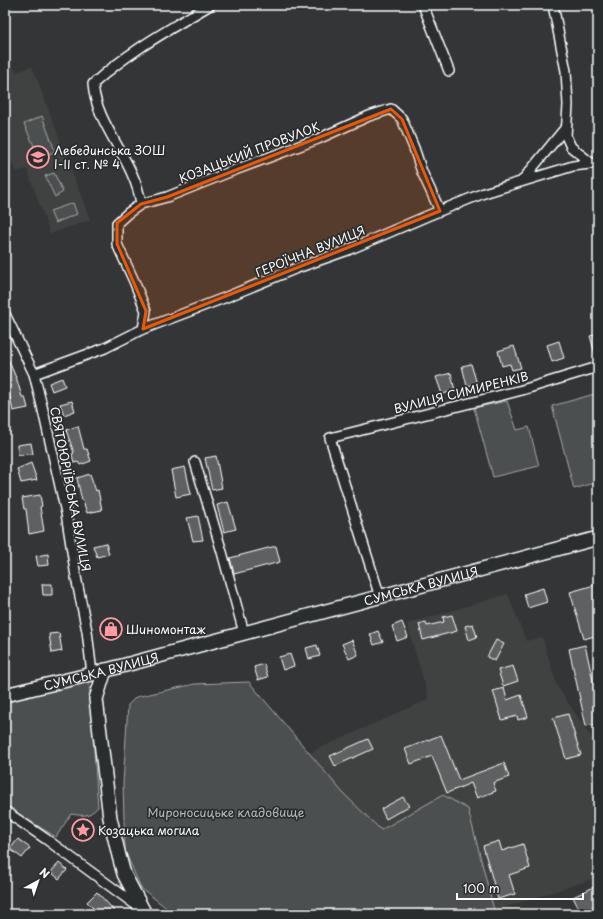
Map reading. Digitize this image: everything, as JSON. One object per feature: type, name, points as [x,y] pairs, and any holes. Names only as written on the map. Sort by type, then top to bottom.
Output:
[{"type":"main road","name":"СУМСЬКА ВУЛИЦЯ","points":[[5,694],[92,674],[598,538]]},
{"type":"main road","points":[[105,670],[96,699],[110,818],[118,856],[124,874],[146,913]]},
{"type":"street","points":[[141,204],[139,191],[131,169],[101,112],[94,95],[93,84],[106,72],[130,55],[210,5]]},
{"type":"street","points":[[423,5],[449,71]]},
{"type":"street","points":[[553,5],[566,71],[568,105],[566,136],[571,147],[594,163]]},
{"type":"street","name":"КОЗАЦЬКИЙ ПРОВУЛОК","points":[[143,330],[146,311],[117,244],[117,223],[141,204],[167,197],[318,139],[369,116],[391,109],[402,118],[422,172],[440,211]]},
{"type":"street","points":[[521,182],[566,128]]},
{"type":"street","name":"ГЕРОЇЧНА ВУЛИЦЯ","points":[[34,374],[105,348],[143,330],[297,268],[348,250],[484,193],[573,166],[594,163]]},
{"type":"street","name":"СВЯТОЮРІЇВСЬКА ВУЛИЦЯ","points":[[5,314],[34,374],[66,513],[76,577],[87,631],[92,674]]},
{"type":"street","name":"ВУЛИЦЯ СИМИРЕНКІВ","points":[[380,597],[330,438],[522,390],[598,367]]},
{"type":"street","points":[[195,462],[244,633]]},
{"type":"street","points":[[5,811],[46,839],[146,913]]},
{"type":"highlighted area","points":[[391,109],[402,119],[440,211],[143,329],[146,311],[117,244],[117,223],[141,204],[167,197]]},
{"type":"shaded area","name":"Лебединська ЗОШ І-ІІ ст. № 4","points":[[9,62],[17,72],[32,66],[90,220],[50,234],[27,169],[16,172],[5,145],[5,65]]},
{"type":"shaded area","points":[[508,594],[526,641],[542,637],[557,686],[593,740],[598,757],[598,877],[494,911],[468,809],[443,795],[381,830],[343,793],[309,753],[429,699],[407,624]]},
{"type":"green space","points":[[42,116],[55,151],[40,159],[24,124]]},
{"type":"green space","points":[[54,173],[63,192],[55,197],[45,176]]},
{"type":"green space","points":[[73,203],[77,214],[55,223],[50,211]]},
{"type":"green space","points":[[598,393],[598,482],[574,489],[552,406]]},
{"type":"green space","points":[[507,401],[517,430],[529,427],[539,466],[493,477],[474,408]]},
{"type":"green space","points":[[89,682],[98,807],[92,813],[86,815],[71,814],[56,837],[5,806],[5,699]]},
{"type":"green space","name":"Мироносицьке кладовище","points":[[249,682],[343,793],[381,830],[443,795],[468,809],[495,914],[174,914],[141,888],[125,851],[123,784],[128,705],[136,697],[195,684]]},
{"type":"building","points":[[598,334],[598,356],[596,357],[590,336]]},
{"type":"building","points":[[559,341],[564,358],[552,362],[547,345]]},
{"type":"building","points":[[514,346],[521,368],[512,370],[510,364],[502,366],[498,351]]},
{"type":"building","points":[[5,352],[17,380],[22,397],[25,397],[28,408],[13,411],[9,393],[7,394],[5,385]]},
{"type":"building","points":[[471,364],[477,384],[467,386],[462,366]]},
{"type":"building","points":[[451,373],[455,391],[442,394],[436,377]]},
{"type":"building","points":[[62,378],[65,386],[52,391],[49,383]]},
{"type":"building","points":[[72,401],[75,411],[64,415],[60,404]]},
{"type":"building","points":[[78,426],[84,449],[87,449],[91,461],[80,465],[78,462],[74,463],[72,454],[74,453],[66,430]]},
{"type":"building","points":[[31,443],[33,454],[18,455],[17,445]]},
{"type":"building","points":[[216,456],[222,488],[212,490],[205,458]]},
{"type":"building","points":[[31,463],[37,480],[21,483],[17,469]]},
{"type":"building","points":[[185,467],[191,494],[176,497],[171,470]]},
{"type":"building","points":[[90,474],[96,491],[98,490],[102,510],[87,513],[82,501],[77,478]]},
{"type":"building","points":[[40,495],[42,506],[40,507],[44,531],[29,534],[26,509],[24,509],[22,498]]},
{"type":"building","points":[[228,502],[236,529],[224,532],[217,505]]},
{"type":"building","points":[[198,516],[203,540],[193,541],[187,518]]},
{"type":"building","points":[[106,543],[109,554],[97,557],[93,546]]},
{"type":"building","points":[[276,546],[280,562],[234,574],[230,558]]},
{"type":"building","points":[[48,554],[49,565],[38,566],[36,556]]},
{"type":"building","points":[[42,584],[52,584],[52,595],[43,595]]},
{"type":"building","points":[[598,584],[598,635],[584,639],[570,592]]},
{"type":"building","points":[[543,588],[547,602],[528,608],[524,594]]},
{"type":"building","points":[[452,615],[457,631],[423,640],[419,624],[426,622],[427,626],[444,622],[443,617]]},
{"type":"building","points":[[402,622],[408,637],[397,641],[392,626]]},
{"type":"building","points":[[473,624],[477,637],[469,640],[465,626]]},
{"type":"building","points":[[378,631],[383,642],[374,645],[370,634]]},
{"type":"building","points":[[59,633],[62,651],[52,653],[49,634]]},
{"type":"building","points":[[352,640],[358,655],[349,659],[342,644]]},
{"type":"building","points":[[496,640],[504,644],[495,661],[487,657]]},
{"type":"building","points":[[317,645],[320,656],[309,659],[306,648]]},
{"type":"building","points":[[585,645],[598,703],[598,724],[586,726],[569,649]]},
{"type":"building","points":[[290,654],[294,666],[283,670],[279,657]]},
{"type":"building","points":[[264,664],[268,677],[258,680],[254,667]]},
{"type":"building","points":[[513,666],[518,681],[503,686],[498,670]]},
{"type":"building","points":[[504,688],[507,700],[521,695],[528,717],[518,720],[517,716],[502,720],[493,691]]},
{"type":"building","points":[[568,714],[581,755],[566,759],[553,718]]},
{"type":"building","points":[[441,735],[459,780],[504,763],[509,777],[493,783],[496,791],[477,798],[471,783],[447,793],[432,756],[411,764],[405,749]]},
{"type":"building","points":[[368,739],[373,749],[335,766],[330,756]]},
{"type":"building","points":[[403,797],[409,806],[386,819],[381,809]]},
{"type":"building","points":[[18,839],[30,848],[22,858],[10,849]]},
{"type":"building","points":[[499,841],[502,851],[523,844],[530,868],[509,875],[515,894],[498,899],[483,846]]},
{"type":"building","points":[[59,863],[67,870],[59,879],[51,872]]},
{"type":"building","points":[[598,885],[598,904],[581,913],[573,897]]},
{"type":"building","points":[[97,892],[114,911],[111,914],[99,914],[87,902]]},
{"type":"place","name":"Лебединська ЗОШ І-ІІ ст. № 4","points":[[38,157]]},
{"type":"place","name":"Шиномонтаж","points":[[111,629]]},
{"type":"place","name":"Козацька могила","points":[[83,830]]}]
